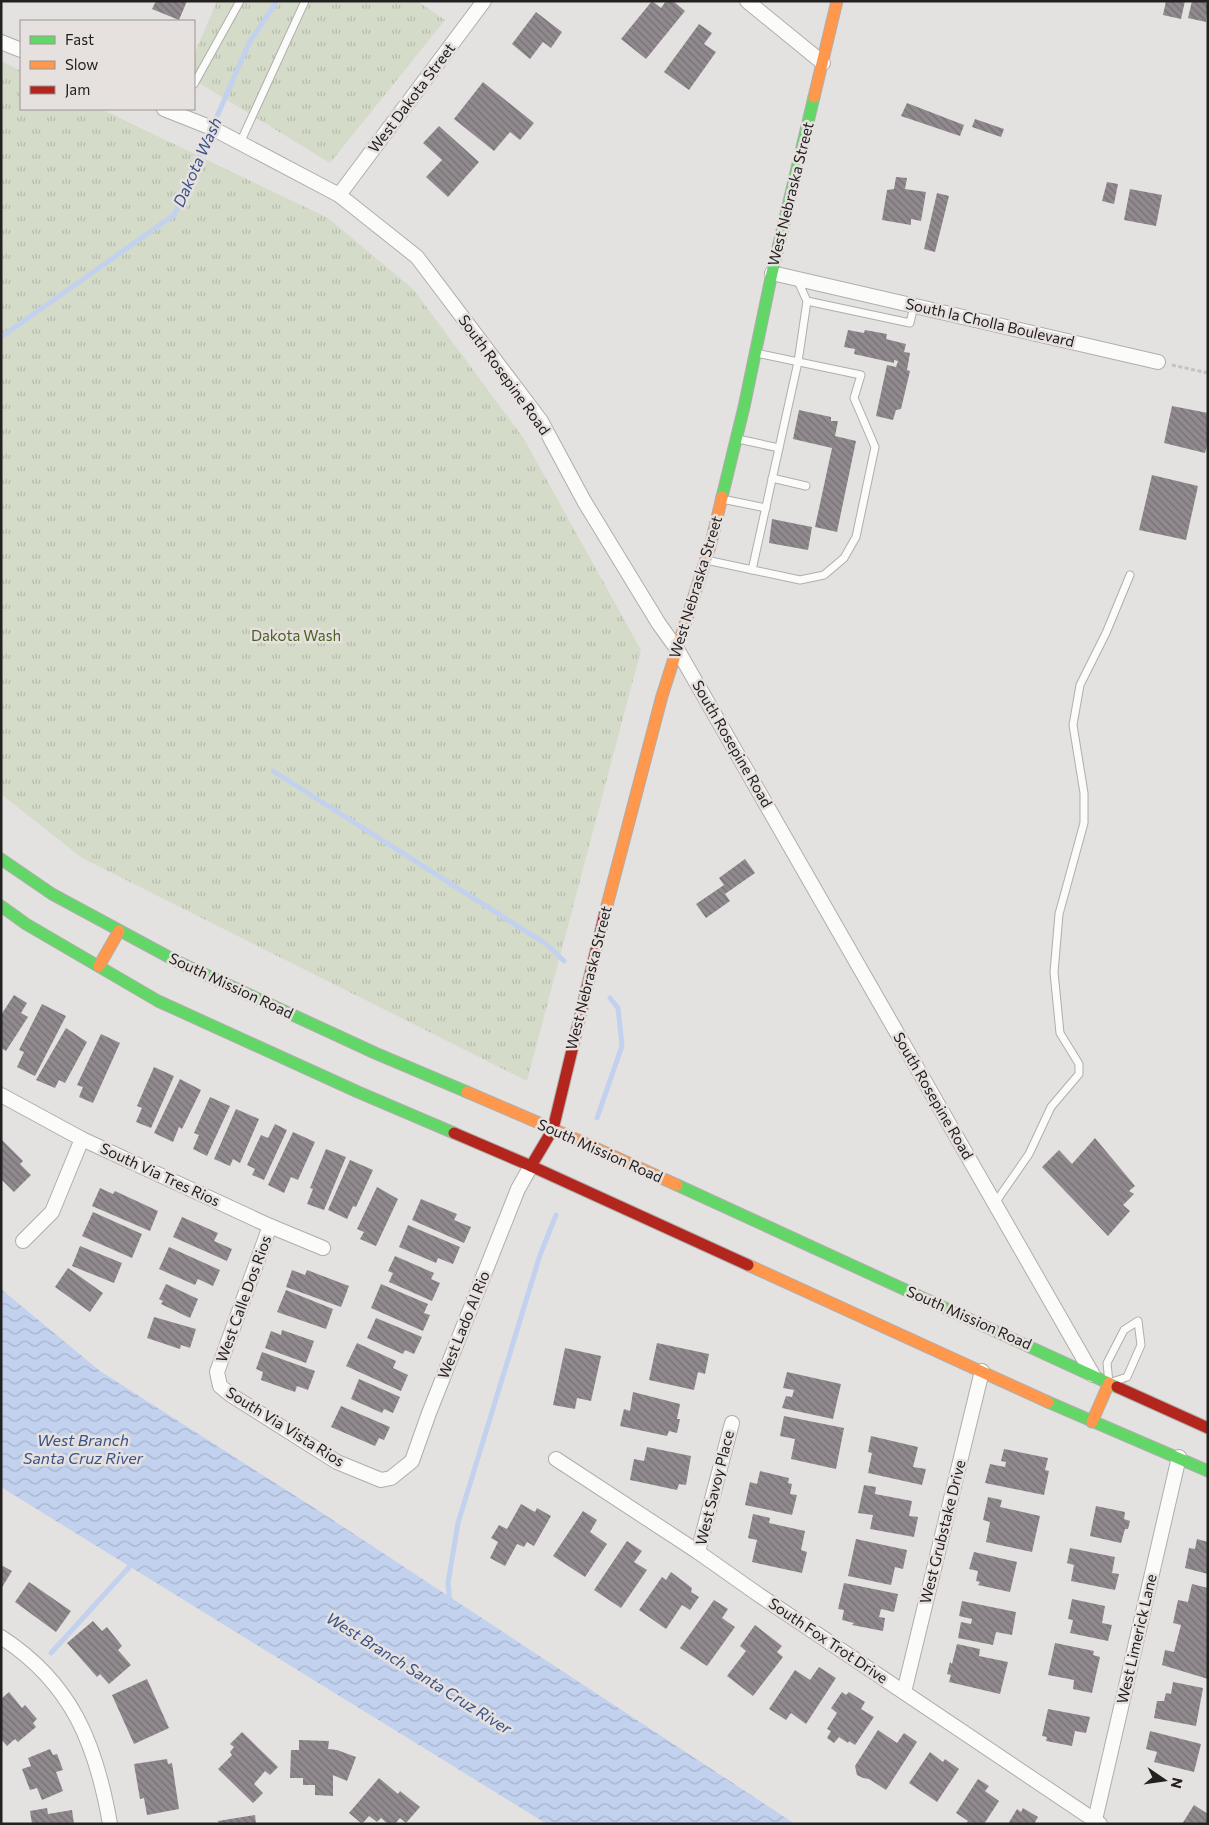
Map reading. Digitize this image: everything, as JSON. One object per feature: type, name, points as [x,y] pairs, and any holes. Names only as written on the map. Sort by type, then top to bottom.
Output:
[{"type":"main road","name":"West Nebraska Street","points":[[531,1166],[553,1129],[609,898],[662,696],[705,560],[722,499],[772,273],[837,1]]},
{"type":"main road","name":"South Mission Road","points":[[1,859],[52,894],[178,962],[357,1045],[553,1129],[1208,1428]]},
{"type":"main road","points":[[1,906],[26,924],[167,1005],[358,1092],[531,1166],[1092,1422],[1179,1457],[1208,1471]]},
{"type":"main road","points":[[99,966],[119,930]]},
{"type":"main road","points":[[1092,1422],[1109,1383]]},
{"type":"street","name":"West Dakota Street","points":[[339,195],[484,1]]},
{"type":"street","points":[[747,1],[823,64]]},
{"type":"street","points":[[1,42],[20,50]]},
{"type":"street","name":"South Rosepine Road","points":[[174,111],[212,128],[339,195],[417,257],[541,421],[584,501],[659,624],[677,648],[1093,1375]]},
{"type":"street","name":"South la Cholla Boulevard","points":[[772,273],[1158,362]]},
{"type":"street","name":"South Via Tres Rios","points":[[1,1095],[82,1139],[270,1226],[323,1248]]},
{"type":"street","points":[[23,1241],[52,1212],[82,1139]]},
{"type":"street","name":"West Lado Al Rio","points":[[391,1478],[412,1461],[429,1413],[518,1189],[531,1166]]},
{"type":"street","name":"West Calle Dos Rios","points":[[217,1372],[270,1226]]},
{"type":"street","name":"West Grubstake Drive","points":[[904,1692],[982,1371]]},
{"type":"street","name":"South Via Vista Rios","points":[[217,1372],[220,1386],[231,1395],[337,1462],[381,1480],[391,1478]]},
{"type":"street","name":"West Savoy Place","points":[[698,1552],[732,1423]]},
{"type":"street","name":"West Limerick Lane","points":[[1098,1822],[1179,1457]]},
{"type":"street","name":"South Fox Trot Drive","points":[[556,1460],[698,1552],[1098,1822]]},
{"type":"street","points":[[1,1637],[40,1668],[55,1684],[72,1709],[91,1746],[99,1769],[110,1824]]},
{"type":"lane","points":[[195,82],[240,1]]},
{"type":"lane","points":[[240,143],[305,1]]},
{"type":"lane","points":[[752,570],[798,362],[807,301],[797,279]]},
{"type":"lane","points":[[807,301],[910,323],[914,306]]},
{"type":"lane","points":[[705,560],[800,580],[824,574],[844,558],[856,536],[875,447],[854,398],[861,374],[755,353]]},
{"type":"lane","points":[[736,438],[779,448]]},
{"type":"lane","points":[[772,478],[806,486]]},
{"type":"lane","points":[[722,499],[766,508]]},
{"type":"lane","points":[[995,1204],[1029,1154],[1051,1107],[1079,1074],[1079,1064],[1060,1033],[1054,972],[1059,914],[1084,823],[1084,793],[1073,725],[1080,685],[1106,634],[1130,575]]},
{"type":"lane","points":[[1138,1321],[1141,1344],[1127,1377],[1109,1383],[1107,1364],[1124,1330],[1138,1321]]},
{"type":"path","points":[[1158,362],[1208,373]]},
{"type":"green space","name":"Dakota Wash","points":[[217,1],[417,1],[445,20],[330,163],[195,81],[195,53]]},
{"type":"green space","name":"Dakota Wash","points":[[1,61],[20,70],[20,110],[103,110],[328,218],[414,290],[524,439],[641,650],[527,1081],[82,858],[1,794]]},
{"type":"water","name":"West Branch Santa Cruz River","points":[[1,1289],[100,1371],[316,1509],[795,1824],[547,1824],[1,1487]]},
{"type":"building","points":[[156,1],[187,1],[179,20],[152,9]]},
{"type":"building","points":[[652,1],[661,8],[666,1],[673,1],[685,11],[646,59],[621,39]]},
{"type":"building","points":[[1166,1],[1185,1],[1181,19],[1163,15]]},
{"type":"building","points":[[1192,1],[1208,1],[1206,22],[1188,18]]},
{"type":"building","points":[[536,12],[562,32],[551,48],[543,42],[530,59],[512,44]]},
{"type":"building","points":[[699,24],[712,33],[704,44],[716,52],[689,90],[664,72]]},
{"type":"building","points":[[483,82],[534,123],[520,140],[510,132],[494,151],[454,119]]},
{"type":"building","points":[[907,103],[964,125],[960,136],[901,116]]},
{"type":"building","points":[[975,119],[1004,129],[1001,137],[972,127]]},
{"type":"building","points":[[439,126],[479,162],[448,197],[426,177],[442,160],[423,143]]},
{"type":"building","points":[[896,177],[907,178],[905,189],[926,192],[921,221],[911,219],[911,225],[882,220],[887,190],[894,189]]},
{"type":"building","points":[[1107,182],[1118,184],[1114,204],[1102,201]]},
{"type":"building","points":[[1130,189],[1162,195],[1156,226],[1124,220]]},
{"type":"building","points":[[937,193],[949,196],[935,252],[924,249]]},
{"type":"building","points":[[848,330],[864,333],[865,330],[887,334],[886,339],[906,344],[904,352],[910,353],[907,370],[910,371],[901,409],[896,410],[893,420],[876,416],[887,365],[896,367],[898,361],[894,360],[894,363],[854,354],[855,349],[844,347]]},
{"type":"building","points":[[1172,406],[1208,413],[1208,441],[1205,453],[1164,443]]},
{"type":"building","points":[[799,410],[831,417],[831,421],[838,421],[835,436],[856,441],[837,532],[815,527],[832,448],[793,439]]},
{"type":"building","points":[[1152,475],[1198,486],[1186,540],[1139,530]]},
{"type":"building","points":[[772,519],[812,527],[808,550],[769,543]]},
{"type":"building","points":[[745,859],[755,873],[725,894],[730,901],[706,918],[696,904],[724,885],[719,878]]},
{"type":"building","points":[[14,995],[27,1003],[21,1013],[28,1017],[6,1051],[1,1048],[1,1015]]},
{"type":"building","points":[[42,1004],[66,1016],[35,1076],[17,1067],[24,1052],[19,1050]]},
{"type":"building","points":[[66,1028],[87,1042],[65,1083],[59,1080],[55,1088],[36,1080]]},
{"type":"building","points":[[101,1034],[120,1043],[93,1103],[79,1097],[83,1087],[77,1085]]},
{"type":"building","points":[[154,1067],[174,1076],[151,1128],[136,1122],[142,1108],[137,1106]]},
{"type":"building","points":[[180,1079],[201,1090],[182,1129],[179,1127],[173,1142],[154,1133]]},
{"type":"building","points":[[210,1097],[230,1106],[207,1156],[193,1149],[199,1135],[194,1133]]},
{"type":"building","points":[[236,1109],[259,1119],[240,1163],[233,1159],[230,1166],[214,1159]]},
{"type":"building","points":[[275,1124],[287,1130],[264,1180],[252,1175],[255,1169],[247,1165],[261,1135],[268,1138]]},
{"type":"building","points":[[293,1132],[315,1142],[298,1180],[291,1177],[284,1193],[268,1185]]},
{"type":"building","points":[[1095,1138],[1135,1186],[1129,1191],[1134,1194],[1123,1205],[1130,1211],[1108,1236],[1042,1167],[1059,1150],[1072,1164]]},
{"type":"building","points":[[1,1139],[23,1161],[20,1164],[31,1175],[14,1192],[1,1179]]},
{"type":"building","points":[[326,1149],[346,1157],[324,1210],[307,1204],[313,1189],[310,1188]]},
{"type":"building","points":[[350,1160],[373,1170],[356,1207],[353,1206],[347,1219],[328,1210]]},
{"type":"building","points":[[377,1187],[398,1199],[376,1246],[360,1239],[364,1232],[357,1229]]},
{"type":"building","points":[[100,1188],[113,1194],[115,1191],[158,1211],[150,1231],[92,1206]]},
{"type":"building","points":[[421,1199],[457,1214],[454,1220],[471,1227],[464,1243],[412,1220]]},
{"type":"building","points":[[93,1212],[142,1234],[132,1258],[82,1236]]},
{"type":"building","points":[[182,1217],[218,1233],[214,1241],[232,1249],[227,1261],[173,1237]]},
{"type":"building","points":[[408,1225],[460,1247],[453,1264],[438,1258],[436,1263],[399,1247]]},
{"type":"building","points":[[80,1246],[122,1263],[114,1283],[72,1266]]},
{"type":"building","points":[[169,1247],[220,1270],[213,1286],[198,1279],[195,1285],[159,1269]]},
{"type":"building","points":[[395,1256],[434,1273],[431,1279],[440,1283],[432,1301],[389,1282],[393,1273],[388,1271]]},
{"type":"building","points":[[68,1268],[103,1293],[90,1312],[55,1287]]},
{"type":"building","points":[[292,1270],[305,1275],[307,1270],[349,1286],[341,1307],[286,1287]]},
{"type":"building","points":[[166,1284],[198,1299],[190,1318],[161,1304],[163,1301],[159,1299]]},
{"type":"building","points":[[381,1284],[428,1304],[424,1313],[430,1315],[423,1331],[371,1308]]},
{"type":"building","points":[[286,1290],[333,1309],[326,1329],[277,1312]]},
{"type":"building","points":[[154,1317],[196,1329],[190,1348],[181,1345],[180,1349],[147,1338]]},
{"type":"building","points":[[376,1318],[422,1337],[414,1354],[405,1350],[403,1354],[367,1338]]},
{"type":"building","points":[[282,1330],[314,1341],[306,1363],[265,1348],[271,1331],[281,1335]]},
{"type":"building","points":[[357,1343],[396,1361],[393,1368],[408,1375],[401,1391],[346,1366]]},
{"type":"building","points":[[657,1343],[709,1354],[705,1374],[698,1372],[694,1390],[649,1380]]},
{"type":"building","points":[[565,1348],[601,1356],[591,1401],[577,1398],[575,1409],[553,1405]]},
{"type":"building","points":[[262,1352],[315,1371],[308,1390],[297,1386],[295,1392],[261,1380],[263,1372],[256,1369]]},
{"type":"building","points":[[787,1372],[841,1384],[833,1419],[782,1408],[786,1396],[792,1397],[794,1390],[783,1388]]},
{"type":"building","points":[[359,1379],[400,1397],[393,1413],[384,1409],[382,1413],[351,1399]]},
{"type":"building","points":[[633,1392],[680,1404],[677,1419],[680,1419],[677,1433],[669,1431],[667,1436],[620,1426],[624,1409],[630,1411]]},
{"type":"building","points":[[341,1406],[390,1427],[384,1440],[379,1438],[375,1446],[331,1427]]},
{"type":"building","points":[[784,1416],[844,1428],[836,1469],[791,1459],[795,1439],[780,1436]]},
{"type":"building","points":[[871,1436],[918,1447],[913,1467],[926,1469],[922,1485],[868,1473],[872,1453],[868,1452]]},
{"type":"building","points":[[647,1447],[691,1456],[686,1485],[679,1484],[677,1490],[630,1480],[634,1459],[644,1461]]},
{"type":"building","points":[[1004,1449],[1048,1458],[1045,1470],[1049,1471],[1044,1495],[985,1483],[990,1464],[1005,1467],[1006,1462],[1001,1461]]},
{"type":"building","points":[[760,1471],[789,1478],[788,1483],[792,1484],[790,1494],[797,1495],[792,1515],[745,1505],[750,1482],[757,1484]]},
{"type":"building","points":[[864,1485],[876,1487],[875,1494],[912,1501],[909,1516],[918,1517],[914,1537],[870,1529],[873,1515],[858,1513]]},
{"type":"building","points":[[988,1497],[1002,1500],[1000,1507],[1040,1516],[1032,1552],[986,1542],[990,1522],[983,1520]]},
{"type":"building","points":[[521,1504],[535,1512],[537,1508],[551,1516],[534,1546],[527,1542],[524,1547],[517,1544],[505,1566],[490,1558],[498,1542],[491,1538],[499,1525],[507,1529]]},
{"type":"building","points":[[1096,1506],[1125,1512],[1124,1519],[1130,1521],[1128,1529],[1125,1529],[1121,1543],[1090,1536]]},
{"type":"building","points":[[583,1511],[597,1520],[590,1532],[607,1544],[585,1577],[553,1556]]},
{"type":"building","points":[[753,1514],[770,1518],[769,1523],[805,1531],[801,1550],[807,1552],[802,1573],[752,1562],[757,1540],[748,1538]]},
{"type":"building","points":[[856,1539],[907,1550],[903,1569],[895,1567],[891,1585],[848,1576]]},
{"type":"building","points":[[1197,1539],[1208,1542],[1208,1574],[1185,1568],[1189,1548],[1195,1549]]},
{"type":"building","points":[[627,1541],[642,1551],[634,1562],[647,1570],[621,1608],[594,1590]]},
{"type":"building","points":[[1070,1548],[1115,1557],[1112,1573],[1119,1574],[1115,1590],[1071,1581],[1074,1565],[1067,1563]]},
{"type":"building","points":[[974,1552],[1017,1562],[1010,1592],[978,1585],[980,1582],[976,1581],[978,1571],[969,1569]]},
{"type":"building","points":[[1,1565],[12,1571],[1,1589]]},
{"type":"building","points":[[671,1572],[692,1588],[691,1592],[699,1597],[690,1610],[682,1605],[666,1629],[639,1610],[662,1577],[666,1580]]},
{"type":"building","points":[[29,1582],[71,1611],[56,1632],[15,1602]]},
{"type":"building","points":[[844,1583],[898,1594],[894,1612],[881,1609],[879,1617],[885,1618],[883,1631],[852,1625],[854,1623],[842,1620],[844,1610],[838,1609]]},
{"type":"building","points":[[1192,1584],[1208,1588],[1208,1679],[1162,1665],[1165,1650],[1174,1652],[1181,1625],[1173,1623],[1178,1600],[1188,1602]]},
{"type":"building","points":[[1072,1599],[1105,1606],[1102,1623],[1112,1625],[1108,1641],[1070,1633],[1073,1620],[1068,1619]]},
{"type":"building","points":[[714,1600],[728,1609],[722,1618],[735,1627],[707,1666],[680,1648]]},
{"type":"building","points":[[962,1601],[1016,1612],[1012,1635],[996,1632],[993,1645],[958,1638],[961,1622],[971,1624],[972,1619],[959,1616]]},
{"type":"building","points":[[93,1621],[102,1631],[107,1627],[122,1646],[118,1650],[131,1665],[109,1684],[100,1674],[97,1677],[67,1643]]},
{"type":"building","points":[[755,1625],[782,1646],[777,1652],[783,1657],[753,1696],[727,1676],[746,1651],[740,1646]]},
{"type":"building","points":[[1055,1643],[1094,1651],[1093,1655],[1100,1657],[1092,1693],[1073,1689],[1074,1680],[1048,1675]]},
{"type":"building","points":[[957,1644],[980,1649],[979,1656],[1008,1662],[1000,1694],[949,1682],[951,1675],[947,1674],[950,1662],[952,1664]]},
{"type":"building","points":[[819,1667],[836,1678],[806,1724],[791,1713],[786,1720],[769,1709],[795,1670],[810,1680]]},
{"type":"building","points":[[147,1679],[169,1728],[134,1744],[112,1695]]},
{"type":"building","points":[[1173,1682],[1203,1688],[1196,1726],[1154,1718],[1157,1701],[1164,1701],[1166,1693],[1171,1694]]},
{"type":"building","points":[[9,1692],[22,1708],[25,1705],[37,1719],[33,1723],[36,1727],[18,1742],[15,1739],[7,1746],[1,1739],[1,1699]]},
{"type":"building","points":[[842,1692],[846,1695],[849,1692],[865,1702],[861,1709],[874,1717],[855,1745],[839,1737],[834,1743],[827,1738],[831,1731],[827,1729],[837,1713],[831,1708]]},
{"type":"building","points":[[1048,1709],[1090,1717],[1086,1733],[1075,1731],[1072,1746],[1046,1741],[1047,1737],[1042,1736]]},
{"type":"building","points":[[878,1730],[897,1743],[904,1733],[917,1742],[886,1790],[869,1779],[857,1775],[855,1766]]},
{"type":"building","points":[[1150,1731],[1201,1744],[1194,1772],[1154,1762],[1157,1752],[1146,1749]]},
{"type":"building","points":[[242,1732],[278,1767],[270,1775],[265,1771],[254,1784],[263,1793],[253,1803],[218,1769],[232,1755],[230,1752],[234,1747],[230,1744]]},
{"type":"building","points":[[299,1740],[329,1741],[328,1749],[337,1750],[356,1757],[347,1781],[333,1775],[333,1796],[315,1795],[315,1785],[303,1785],[303,1778],[290,1778],[291,1750],[299,1750]]},
{"type":"building","points":[[50,1749],[53,1755],[57,1754],[63,1770],[56,1772],[63,1791],[42,1800],[37,1788],[30,1790],[22,1769],[31,1766],[28,1758]]},
{"type":"building","points":[[930,1752],[943,1762],[945,1759],[959,1769],[937,1802],[909,1783]]},
{"type":"building","points":[[167,1759],[168,1764],[172,1763],[179,1809],[147,1815],[144,1798],[140,1799],[134,1764]]},
{"type":"building","points":[[379,1778],[398,1794],[400,1791],[420,1807],[406,1823],[400,1818],[395,1824],[388,1824],[381,1818],[377,1822],[369,1816],[362,1824],[349,1813]]},
{"type":"building","points":[[978,1779],[989,1786],[985,1791],[999,1801],[984,1824],[966,1824],[968,1821],[956,1813]]},
{"type":"building","points":[[1194,1805],[1208,1814],[1208,1824],[1182,1824]]},
{"type":"building","points":[[47,1808],[48,1814],[72,1810],[74,1824],[32,1824],[30,1811]]},
{"type":"building","points":[[1023,1808],[1038,1817],[1034,1824],[1008,1824],[1017,1809],[1021,1812]]},
{"type":"building","points":[[255,1815],[256,1824],[219,1824],[218,1821]]},
{"type":"waterway","name":"Dakota Wash","points":[[1,337],[174,215],[249,43],[277,1]]},
{"type":"waterway","points":[[273,771],[546,944],[564,961]]},
{"type":"waterway","points":[[597,1118],[622,1046],[618,1008],[610,998]]},
{"type":"waterway","points":[[450,1603],[448,1583],[458,1523],[540,1255],[556,1215]]},
{"type":"waterway","points":[[51,1653],[133,1563]]},
{"type":"traffic: fast","points":[[722,497],[814,97]]},
{"type":"traffic: fast","points":[[1,859],[52,894],[178,962],[375,1053],[467,1092]]},
{"type":"traffic: fast","points":[[1,906],[26,924],[158,1001],[358,1092],[454,1133]]},
{"type":"traffic: fast","points":[[677,1185],[1117,1387]]},
{"type":"traffic: fast","points":[[1048,1402],[1208,1471]]},
{"type":"traffic: slow","points":[[814,97],[837,1]]},
{"type":"traffic: slow","points":[[605,913],[662,696],[711,543],[722,497]]},
{"type":"traffic: slow","points":[[99,966],[119,931]]},
{"type":"traffic: slow","points":[[467,1092],[677,1185]]},
{"type":"traffic: slow","points":[[748,1265],[1048,1402]]},
{"type":"traffic: slow","points":[[1092,1422],[1109,1383]]},
{"type":"traffic: jam","points":[[531,1166],[553,1129],[605,913]]},
{"type":"traffic: jam","points":[[454,1133],[748,1265]]},
{"type":"traffic: jam","points":[[1117,1387],[1208,1428]]}]
